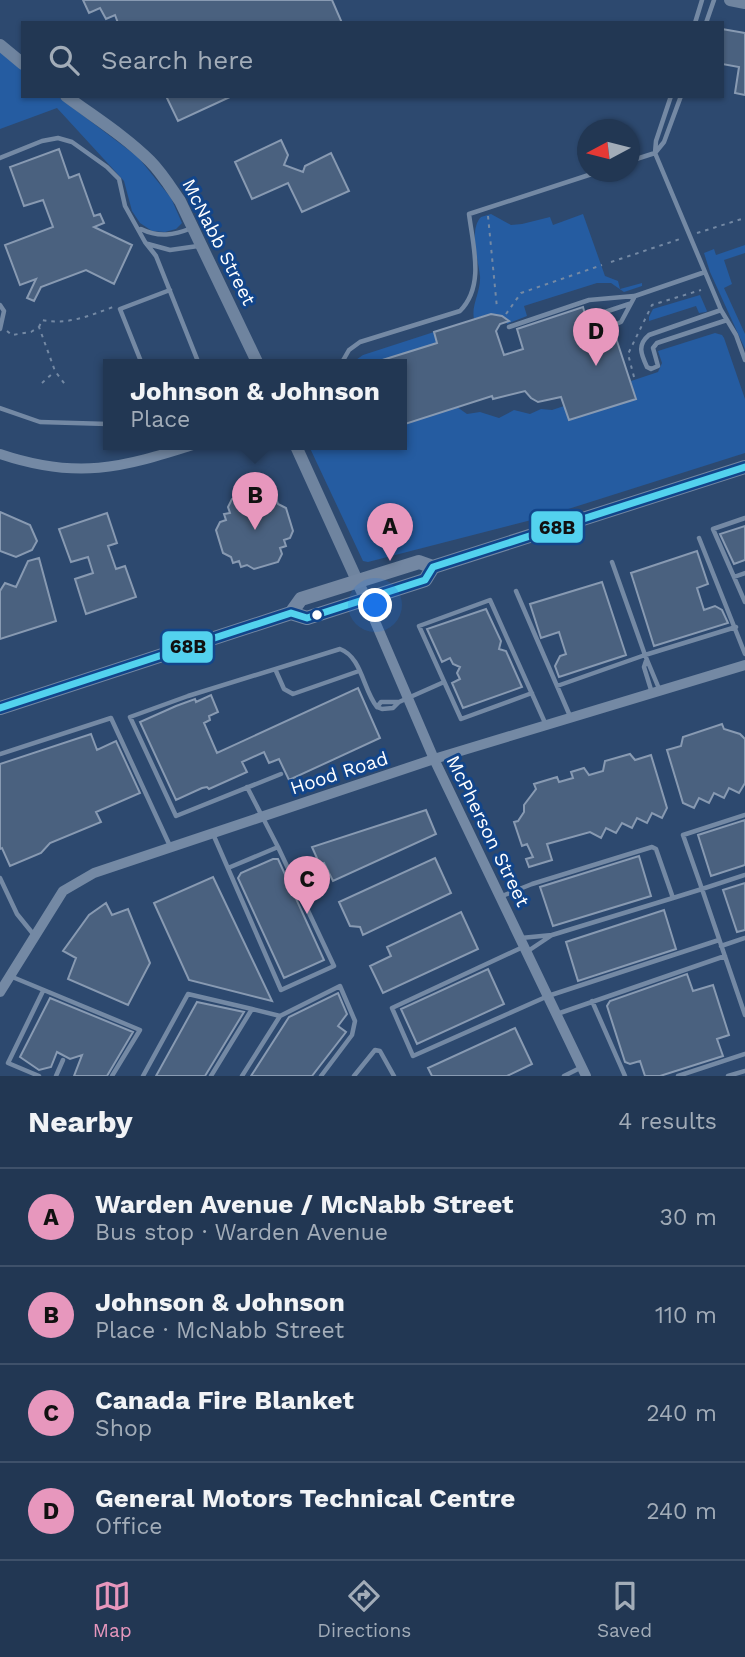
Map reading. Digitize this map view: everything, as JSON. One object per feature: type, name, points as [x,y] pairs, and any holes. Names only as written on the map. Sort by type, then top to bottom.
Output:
[{"type":"main road","points":[[0,708],[291,612],[301,599],[419,562],[433,567],[745,467]]},
{"type":"main road","points":[[291,612],[307,618],[425,580],[433,567]]},
{"type":"street","points":[[730,0],[745,3]]},
{"type":"street","points":[[0,45],[21,62]]},
{"type":"street","name":"McNabb Street","points":[[69,98],[129,142],[151,162],[180,201],[256,359]]},
{"type":"street","points":[[0,454],[32,465],[99,469],[128,465],[166,450]]},
{"type":"street","points":[[298,450],[365,598]]},
{"type":"street","name":"McPherson Street","points":[[365,598],[404,700],[584,1072]]},
{"type":"street","name":"Hood Road","points":[[0,992],[63,891],[94,873],[434,760],[745,665]]},
{"type":"lane","points":[[696,21],[702,0]]},
{"type":"lane","points":[[707,21],[714,0]]},
{"type":"lane","points":[[670,98],[656,141],[655,153],[745,360]]},
{"type":"lane","points":[[640,158],[655,153],[664,142],[680,98]]},
{"type":"lane","points":[[0,158],[58,138],[72,142],[119,179],[125,206],[156,256],[197,359]]},
{"type":"lane","points":[[344,359],[349,350],[360,342],[460,311],[471,301],[476,283],[469,214],[577,179]]},
{"type":"lane","points":[[140,229],[155,235],[176,234],[193,228]]},
{"type":"lane","points":[[147,244],[170,250],[202,245]]},
{"type":"lane","points":[[509,327],[589,300],[635,296],[705,272]]},
{"type":"lane","points":[[140,359],[120,309],[170,290]]},
{"type":"lane","points":[[594,333],[621,322],[635,296]]},
{"type":"lane","points":[[590,317],[630,303]]},
{"type":"lane","points":[[0,305],[4,311],[0,328]]},
{"type":"lane","points":[[721,310],[649,335],[641,342],[640,348],[647,367],[651,369],[658,366],[653,348],[657,343],[727,319]]},
{"type":"lane","points":[[0,408],[40,422],[103,424]]},
{"type":"lane","points":[[745,518],[713,529],[745,602]]},
{"type":"lane","points":[[699,538],[745,653]]},
{"type":"lane","points":[[612,562],[645,658],[644,667],[656,692]]},
{"type":"lane","points":[[734,577],[745,573]]},
{"type":"lane","points":[[516,592],[571,718]]},
{"type":"lane","points":[[532,693],[461,719],[419,626],[490,600],[532,693],[546,726]]},
{"type":"lane","points":[[557,686],[736,627]]},
{"type":"lane","points":[[281,774],[176,816],[130,717],[188,696],[276,671],[340,649],[354,659],[370,698],[377,706],[381,702],[404,700],[444,682]]},
{"type":"lane","points":[[276,671],[284,689],[293,694],[359,671]]},
{"type":"lane","points":[[0,754],[111,718],[170,848]]},
{"type":"lane","points":[[213,834],[281,990],[334,966],[247,787]]},
{"type":"lane","points":[[745,815],[683,835],[745,1015]]},
{"type":"lane","points":[[500,897],[532,884],[652,847],[656,849],[673,898]]},
{"type":"lane","points":[[228,868],[278,848]]},
{"type":"lane","points":[[745,875],[552,935],[392,1008],[413,1056],[548,996],[720,943],[745,938]]},
{"type":"lane","points":[[0,878],[17,914],[35,936]]},
{"type":"lane","points":[[524,946],[552,935]]},
{"type":"lane","points":[[556,1014],[725,956]]},
{"type":"lane","points":[[9,975],[140,1030],[112,1076]]},
{"type":"lane","points":[[242,1076],[280,1016],[340,986],[355,1021],[352,1035],[321,1076]]},
{"type":"lane","points":[[39,1076],[8,1063],[43,991]]},
{"type":"lane","points":[[143,1076],[188,993],[280,1016]]},
{"type":"lane","points":[[592,1001],[625,1076]]},
{"type":"lane","points":[[211,1076],[252,1009]]},
{"type":"lane","points":[[355,1076],[374,1050],[380,1051],[394,1076]]},
{"type":"lane","points":[[678,1076],[745,1054]]},
{"type":"lane","points":[[56,1076],[63,1060]]},
{"type":"lane","points":[[728,1076],[745,1070]]},
{"type":"lane","points":[[564,1076],[584,1072]]},
{"type":"path","points":[[487,208],[497,308]]},
{"type":"path","points":[[696,233],[745,218]]},
{"type":"path","points":[[611,261],[684,238]]},
{"type":"path","points":[[506,314],[522,293],[602,265]]},
{"type":"path","points":[[634,377],[628,354],[652,305],[701,290]]},
{"type":"path","points":[[0,328],[12,335],[31,332],[39,327],[42,320],[80,319],[114,306]]},
{"type":"path","points":[[39,327],[55,371],[67,387]]},
{"type":"path","points":[[42,383],[55,371]]},
{"type":"shaded area","points":[[0,52],[21,69],[21,98],[60,98],[138,157],[171,198],[182,223],[176,229],[165,232],[152,231],[140,223],[132,211],[124,181],[57,108],[0,129]]},
{"type":"shaded area","points":[[491,214],[511,225],[550,217],[553,225],[583,214],[605,276],[618,281],[620,289],[642,283],[642,286],[624,292],[611,283],[597,283],[524,306],[527,316],[507,324],[505,319],[498,315],[474,319],[480,282],[475,245],[477,222],[481,217]]},
{"type":"shaded area","points":[[745,245],[745,253],[724,260],[732,284],[724,288],[745,334],[745,349],[704,253],[714,249],[716,255]]},
{"type":"shaded area","points":[[700,295],[706,312],[699,313],[696,306],[649,321],[653,309]]},
{"type":"shaded area","points":[[434,332],[437,343],[387,359],[357,359]]},
{"type":"shaded area","points":[[715,333],[722,335],[745,399],[745,453],[543,517],[368,562],[363,561],[311,450],[407,450],[407,423],[457,407],[467,414],[480,412],[499,418],[514,410],[530,414],[541,409],[552,410],[564,406],[569,420],[636,399],[631,381],[658,372],[662,363],[658,351]]},
{"type":"building","points":[[83,0],[332,0],[341,21],[117,21],[115,15],[106,19],[100,8],[89,13]]},
{"type":"building","points":[[724,29],[745,33],[745,95],[735,93],[739,67],[724,64]]},
{"type":"building","points":[[167,98],[228,98],[178,121]]},
{"type":"building","points":[[281,140],[288,155],[284,165],[303,172],[305,166],[331,153],[349,191],[302,212],[288,183],[252,199],[235,162]]},
{"type":"building","points":[[59,149],[69,178],[79,174],[94,216],[100,214],[104,223],[94,227],[132,245],[114,284],[86,270],[41,287],[34,301],[27,298],[36,279],[20,285],[5,245],[53,227],[43,200],[24,206],[10,167]]},
{"type":"building","points":[[583,307],[594,339],[614,332],[636,399],[569,420],[561,397],[538,402],[525,391],[493,399],[492,396],[407,423],[407,359],[386,359],[437,343],[434,332],[491,314],[502,316],[509,321],[500,324],[496,331],[504,355],[523,349],[517,329]]},
{"type":"building","points":[[255,492],[263,496],[269,494],[271,500],[276,498],[278,504],[286,508],[293,531],[290,538],[284,540],[286,546],[280,548],[282,554],[278,562],[254,569],[247,565],[241,567],[239,561],[233,563],[231,557],[223,553],[216,530],[220,522],[226,520],[224,514],[230,513],[228,507],[232,499]]},
{"type":"building","points":[[0,512],[30,525],[37,541],[32,550],[16,557],[0,551]]},
{"type":"building","points":[[107,513],[117,543],[108,546],[116,569],[125,566],[136,597],[86,614],[75,579],[93,573],[88,557],[71,562],[59,529]]},
{"type":"building","points":[[745,526],[745,560],[734,564],[720,534]]},
{"type":"building","points":[[697,551],[708,584],[697,588],[704,610],[715,606],[722,610],[728,623],[654,646],[631,573]]},
{"type":"building","points":[[39,558],[56,621],[0,639],[0,591],[5,583],[16,587],[28,561]]},
{"type":"building","points":[[602,582],[626,655],[559,677],[555,666],[560,656],[566,654],[559,632],[541,638],[530,604]]},
{"type":"building","points":[[486,609],[501,641],[499,649],[506,651],[522,687],[463,708],[452,683],[460,679],[457,673],[460,667],[453,664],[450,658],[442,662],[427,629]]},
{"type":"building","points":[[358,688],[380,738],[289,780],[279,759],[269,763],[264,752],[242,762],[247,772],[176,800],[140,722],[176,706],[195,699],[196,702],[211,695],[218,712],[209,716],[210,720],[204,723],[217,753]]},
{"type":"building","points":[[722,724],[724,729],[740,734],[745,739],[745,783],[739,793],[729,788],[724,798],[714,793],[709,803],[699,798],[694,808],[683,803],[667,750],[681,746],[683,737]]},
{"type":"building","points":[[91,734],[97,750],[116,741],[140,793],[96,812],[101,822],[50,843],[41,853],[10,866],[2,848],[0,849],[0,764]]},
{"type":"building","points":[[630,754],[635,760],[651,755],[667,808],[662,818],[652,813],[647,823],[637,818],[632,828],[622,823],[616,833],[606,828],[601,838],[590,832],[547,844],[552,860],[529,867],[526,859],[533,857],[527,844],[522,846],[514,822],[518,821],[524,812],[524,805],[536,789],[534,784],[557,777],[559,782],[573,778],[571,772],[584,768],[589,775],[603,771],[605,761]]},
{"type":"building","points":[[426,810],[436,834],[333,881],[324,863],[320,865],[312,847]]},
{"type":"building","points":[[745,820],[745,865],[711,876],[698,835]]},
{"type":"building","points":[[639,856],[651,896],[553,926],[540,887]]},
{"type":"building","points":[[435,858],[451,893],[363,935],[360,927],[350,926],[339,902]]},
{"type":"building","points":[[278,859],[324,960],[284,978],[238,878],[241,873]]},
{"type":"building","points":[[213,877],[272,1001],[189,980],[154,903]]},
{"type":"building","points":[[745,883],[745,930],[737,932],[723,890]]},
{"type":"building","points":[[106,903],[112,915],[128,909],[150,963],[128,1005],[68,979],[76,958],[63,951],[89,915]]},
{"type":"building","points":[[664,910],[676,949],[578,981],[566,942]]},
{"type":"building","points":[[461,912],[478,949],[383,993],[370,966],[391,956],[387,947]]},
{"type":"building","points":[[488,969],[504,1004],[417,1044],[401,1009]]},
{"type":"building","points":[[687,974],[693,991],[713,985],[729,1035],[717,1039],[723,1056],[660,1076],[645,1076],[640,1061],[630,1064],[625,1062],[607,1006],[610,1001]]},
{"type":"building","points":[[338,993],[347,1014],[338,1026],[346,1032],[312,1076],[251,1076],[289,1017]]},
{"type":"building","points":[[50,998],[133,1032],[107,1076],[74,1076],[82,1055],[70,1059],[57,1052],[51,1067],[39,1070],[20,1057]]},
{"type":"building","points":[[197,1002],[244,1012],[205,1076],[156,1076]]},
{"type":"building","points":[[515,1028],[532,1064],[507,1076],[432,1076],[428,1068]]},
{"type":"transit line","name":"68B","points":[[0,708],[291,613],[307,618],[425,580],[433,567],[745,467]]},
{"type":"place","name":"General Motors Technical Centre","points":[[596,366]]},
{"type":"place","name":"Johnson & Johnson","points":[[255,530]]},
{"type":"place","name":"Warden Avenue / McNabb Street","points":[[390,561]]},
{"type":"place","name":"Canada Fire Blanket","points":[[307,914]]}]
